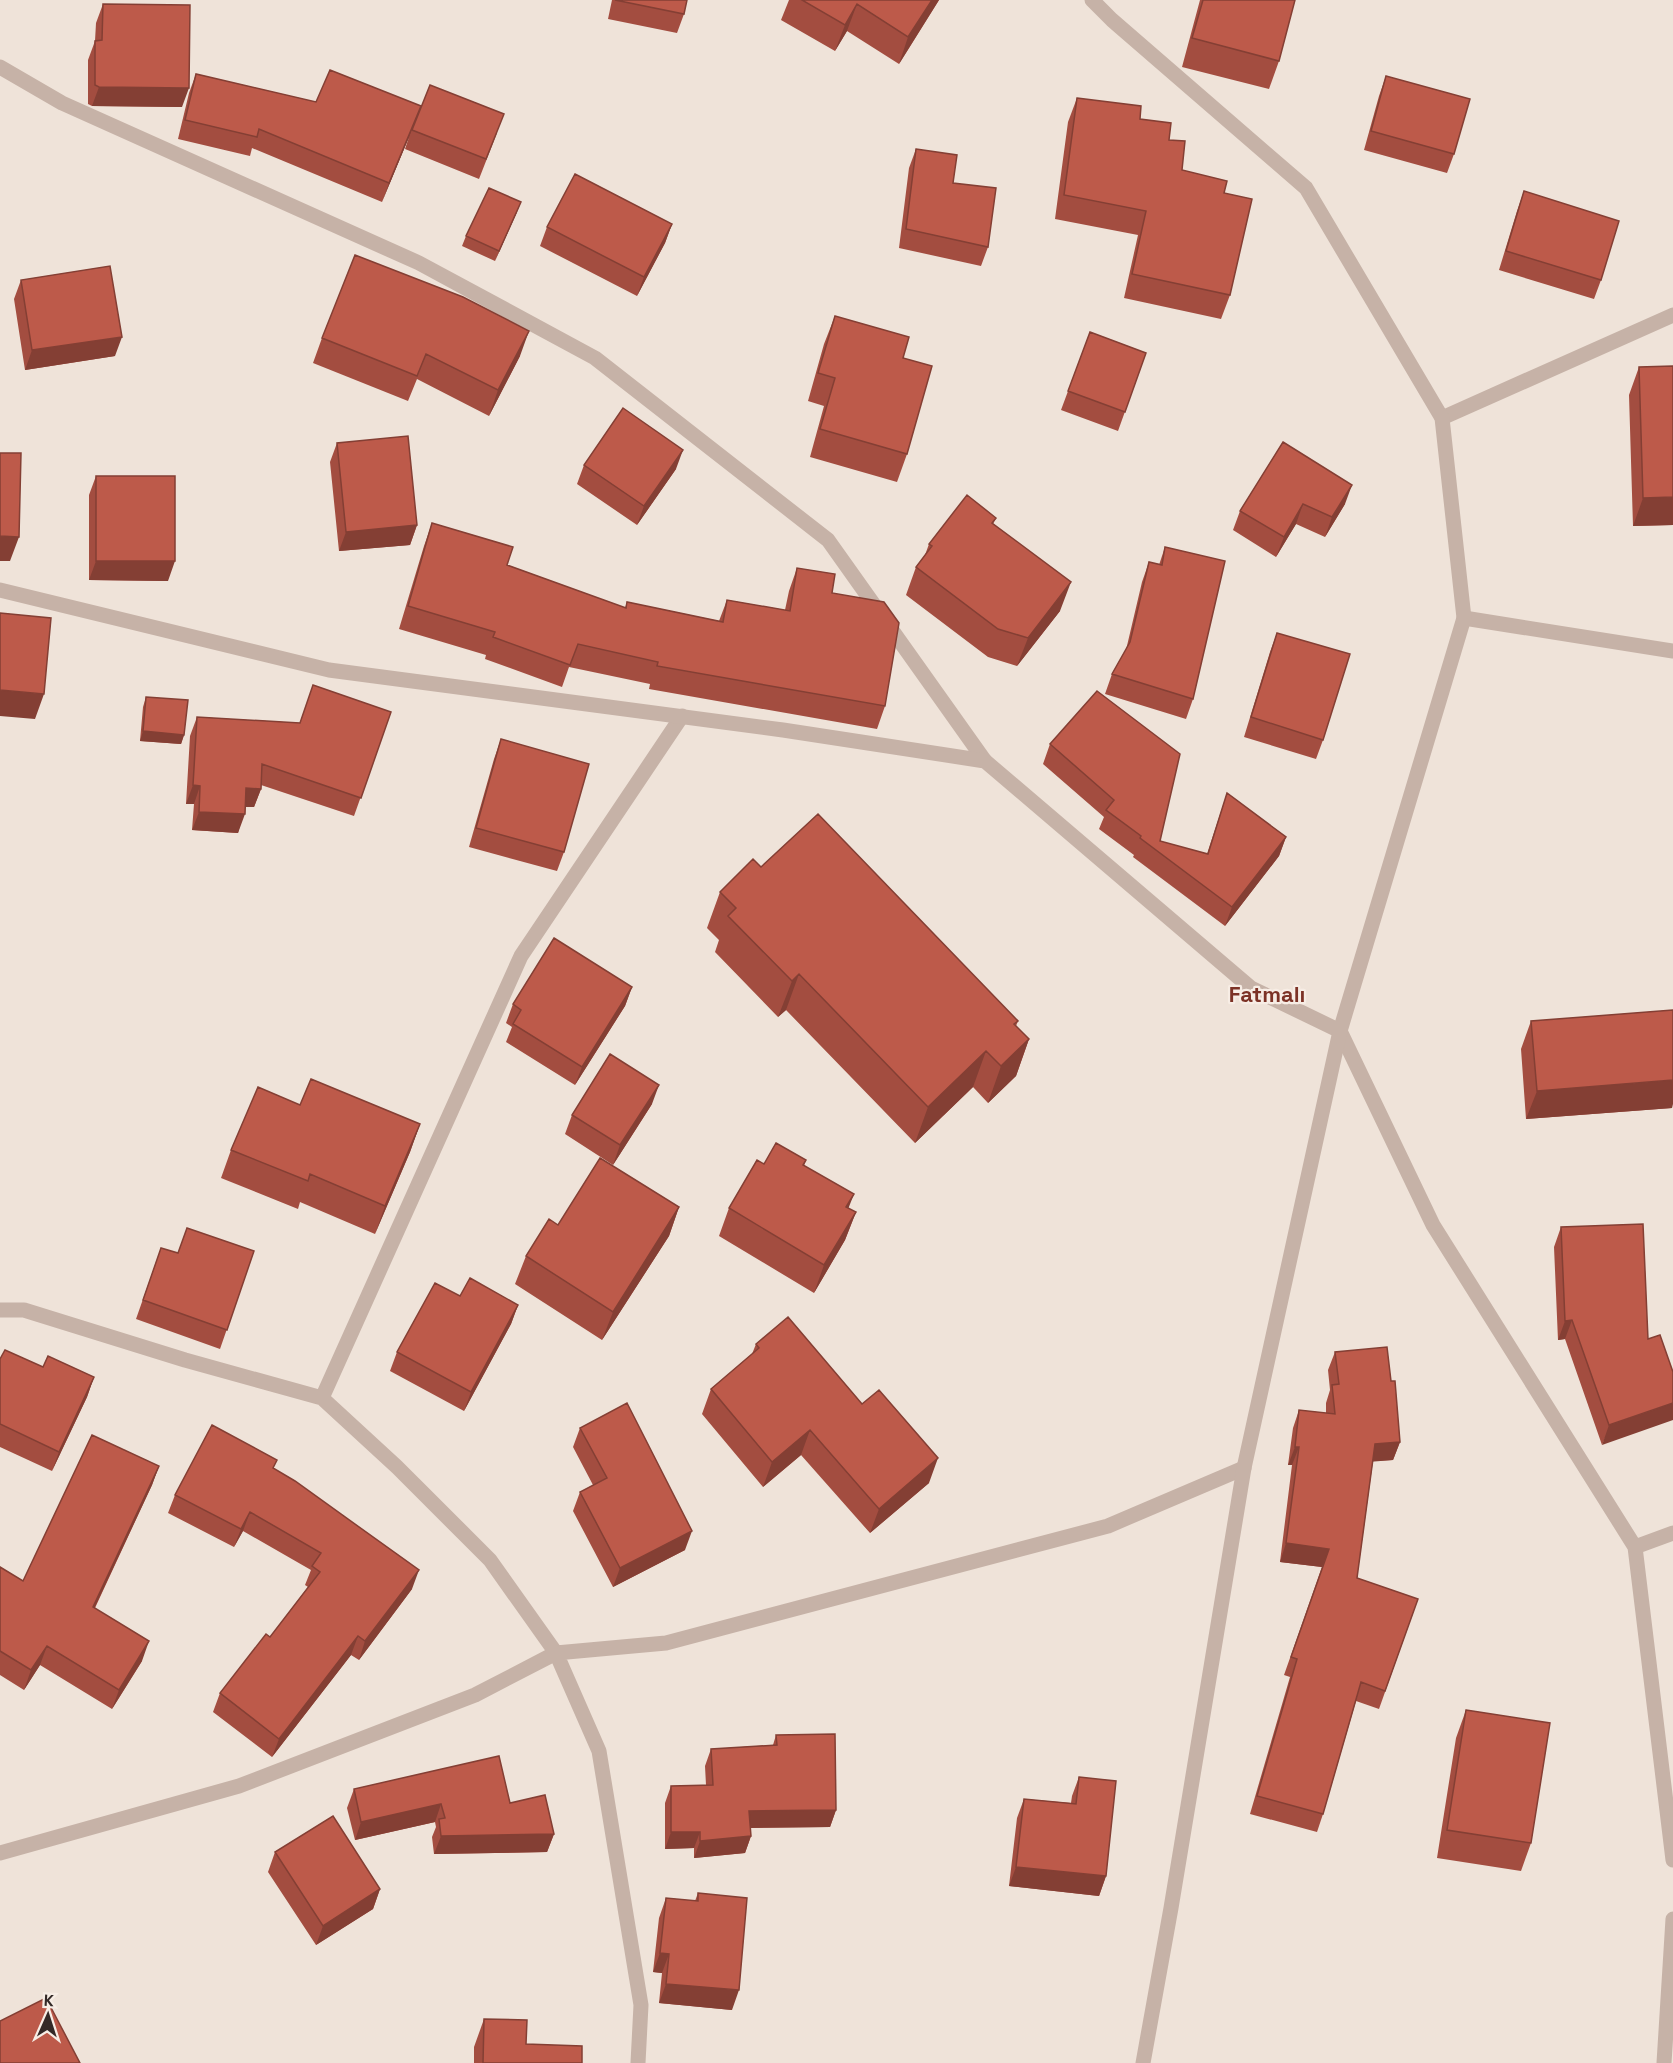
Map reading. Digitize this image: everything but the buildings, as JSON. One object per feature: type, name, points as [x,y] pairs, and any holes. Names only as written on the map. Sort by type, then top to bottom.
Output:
[{"type":"street","points":[[1092,0],[1112,20],[1306,188],[1442,418],[1464,618],[1340,1031],[1244,1468],[1143,2063]]},
{"type":"street","points":[[0,67],[62,103],[419,263],[596,358],[828,540],[985,761],[1251,988],[1340,1031],[1433,1225],[1635,1547],[1673,1860]]},
{"type":"street","points":[[1442,418],[1673,315]]},
{"type":"street","points":[[0,590],[329,670],[783,730],[985,761]]},
{"type":"street","points":[[1464,618],[1673,651]]},
{"type":"street","points":[[322,1398],[521,956],[682,716]]},
{"type":"street","points":[[0,1310],[24,1310],[185,1360],[322,1398],[397,1467],[489,1560],[556,1653],[599,1751],[641,2005],[638,2063]]},
{"type":"street","points":[[0,1853],[239,1786],[475,1695],[556,1653],[666,1642],[1108,1526],[1244,1468]]},
{"type":"street","points":[[1635,1547],[1673,1533]]},
{"type":"street","points":[[1664,2063],[1673,1919]]},
{"type":"district","name":"Fatmalı","points":[[1267,994]]}]
